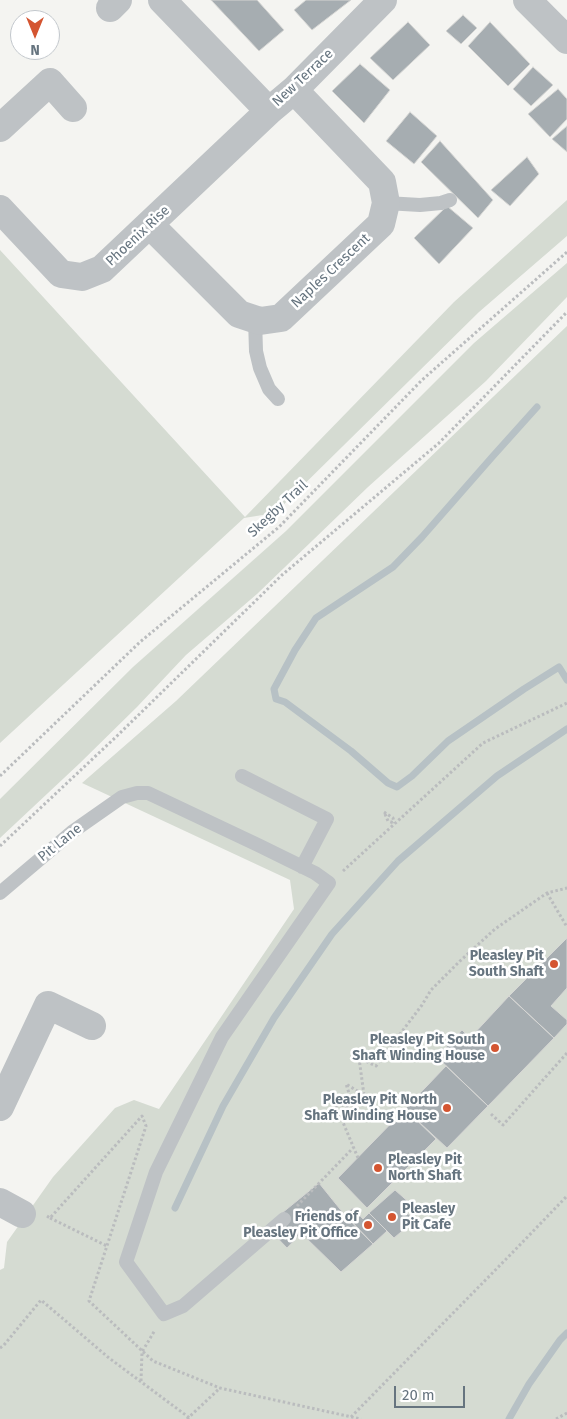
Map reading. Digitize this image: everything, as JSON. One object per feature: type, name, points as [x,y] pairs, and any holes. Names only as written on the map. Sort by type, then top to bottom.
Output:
[{"type":"street","name":"New Terrace","points":[[162,0],[268,111],[294,90],[384,0]]},
{"type":"street","points":[[527,0],[567,40]]},
{"type":"street","points":[[0,128],[50,82],[73,108]]},
{"type":"street","points":[[294,90],[382,182],[386,203]]},
{"type":"street","name":"Phoenix Rise","points":[[0,208],[61,274],[82,277],[102,269],[268,111]]},
{"type":"street","name":"Naples Crescent","points":[[150,225],[239,314],[260,321],[281,318],[381,224],[386,203]]},
{"type":"street","points":[[0,1107],[48,1004],[92,1026]]},
{"type":"lane","points":[[386,203],[420,205],[450,200]]},
{"type":"lane","points":[[255,319],[256,351],[260,368],[269,389],[278,399]]},
{"type":"lane","points":[[242,776],[327,819],[302,867],[329,883],[222,1037],[156,1172],[126,1262],[164,1314],[183,1306],[284,1219]]},
{"type":"lane","name":"Pit Lane","points":[[0,893],[72,832],[122,797],[137,793],[148,793],[302,867]]},
{"type":"path","name":"Skegby Trail","points":[[0,776],[140,642],[279,527],[422,380],[567,252]]},
{"type":"path","points":[[0,846],[111,742],[282,575],[439,443],[567,312]]},
{"type":"path","points":[[329,883],[483,743],[567,703]]},
{"type":"path","points":[[358,1158],[334,1101],[355,1111],[346,1084],[364,1095],[359,1058],[376,1066],[431,990],[460,961],[495,929],[547,893],[567,888]]},
{"type":"path","points":[[547,893],[567,927]]},
{"type":"path","points":[[491,1114],[502,1125],[567,1053]]},
{"type":"path","points":[[50,1218],[142,1116],[146,1126],[89,1301],[153,1361],[220,1388],[361,1419]]},
{"type":"path","points":[[284,1219],[354,1147]]},
{"type":"path","points":[[350,1417],[567,1196]]},
{"type":"path","points":[[11,1208],[36,1211],[107,1246]]},
{"type":"path","points":[[0,1348],[41,1300],[109,1358],[189,1418],[220,1388]]},
{"type":"path","points":[[141,1382],[142,1352],[164,1314]]},
{"type":"path","points":[[556,1419],[567,1413]]},
{"type":"shaded area","points":[[567,200],[567,236],[479,312],[275,513],[244,518],[0,743],[0,250],[245,517],[454,302]]},
{"type":"shaded area","points":[[567,263],[567,297],[486,381],[368,487],[257,594],[186,655],[137,707],[0,838],[0,799],[133,667],[286,531],[474,343]]},
{"type":"shaded area","points":[[567,326],[567,1419],[0,1419],[0,1270],[4,1268],[7,1242],[53,1177],[115,1108],[134,1100],[159,1109],[294,909],[290,880],[82,783],[176,701]]},
{"type":"building","points":[[211,0],[257,0],[284,30],[259,51]]},
{"type":"building","points":[[306,0],[351,0],[312,30],[294,10]]},
{"type":"building","points":[[463,15],[477,28],[461,44],[446,31]]},
{"type":"building","points":[[408,22],[430,45],[393,80],[370,58]]},
{"type":"building","points":[[490,22],[530,64],[508,86],[468,46]]},
{"type":"building","points":[[360,64],[390,90],[364,123],[332,91]]},
{"type":"building","points":[[533,67],[553,85],[531,106],[513,89]]},
{"type":"building","points":[[558,89],[567,99],[567,119],[550,137],[528,114]]},
{"type":"building","points":[[410,112],[437,136],[414,164],[386,141]]},
{"type":"building","points":[[567,126],[567,152],[552,139]]},
{"type":"building","points":[[440,141],[493,200],[478,218],[421,162]]},
{"type":"building","points":[[527,157],[539,174],[510,206],[491,190]]},
{"type":"building","points":[[447,206],[473,228],[439,264],[414,238]]},
{"type":"building","name":"Pleasley Pit South Shaft","points":[[567,938],[567,988],[551,1006],[567,1020],[567,1024],[554,1038],[509,996]]},
{"type":"building","name":"Pleasley Pit South Shaft Winding House","points":[[509,996],[554,1038],[488,1106],[437,1057],[462,1030],[470,1038]]},
{"type":"building","name":"Pleasley Pit North Shaft Winding House","points":[[446,1066],[488,1106],[447,1148],[405,1109]]},
{"type":"building","name":"Pleasley Pit North Shaft","points":[[405,1109],[436,1139],[367,1208],[338,1178]]},
{"type":"building","points":[[319,1183],[344,1214],[373,1244],[341,1272],[301,1233],[287,1248],[266,1226]]},
{"type":"building","name":"Pleasley Pit Cafe","points":[[395,1190],[412,1205],[405,1211],[415,1220],[394,1238],[369,1213]]},
{"type":"building","name":"Friends of Pleasley Pit Office","points":[[353,1208],[363,1219],[369,1213],[387,1231],[373,1244],[344,1214]]},
{"type":"waterway","points":[[537,407],[393,567],[316,618],[295,650],[274,689],[276,699],[285,702],[351,751],[388,783],[397,787],[412,776],[448,741],[524,689],[559,667],[567,680]]},
{"type":"waterway","points":[[175,1208],[223,1106],[274,1018],[332,934],[398,861],[497,776],[567,729]]},
{"type":"waterway","points":[[509,1419],[529,1384],[567,1333]]},
{"type":"place","name":"Pleasley Pit South Shaft","points":[[554,964]]},
{"type":"place","name":"Pleasley Pit South Shaft Winding House","points":[[495,1048]]},
{"type":"place","name":"Pleasley Pit North Shaft Winding House","points":[[447,1108]]},
{"type":"place","name":"Pleasley Pit North Shaft","points":[[378,1168]]},
{"type":"place","name":"Pleasley Pit Cafe","points":[[392,1217]]},
{"type":"place","name":"Friends of Pleasley Pit Office","points":[[368,1225]]}]
